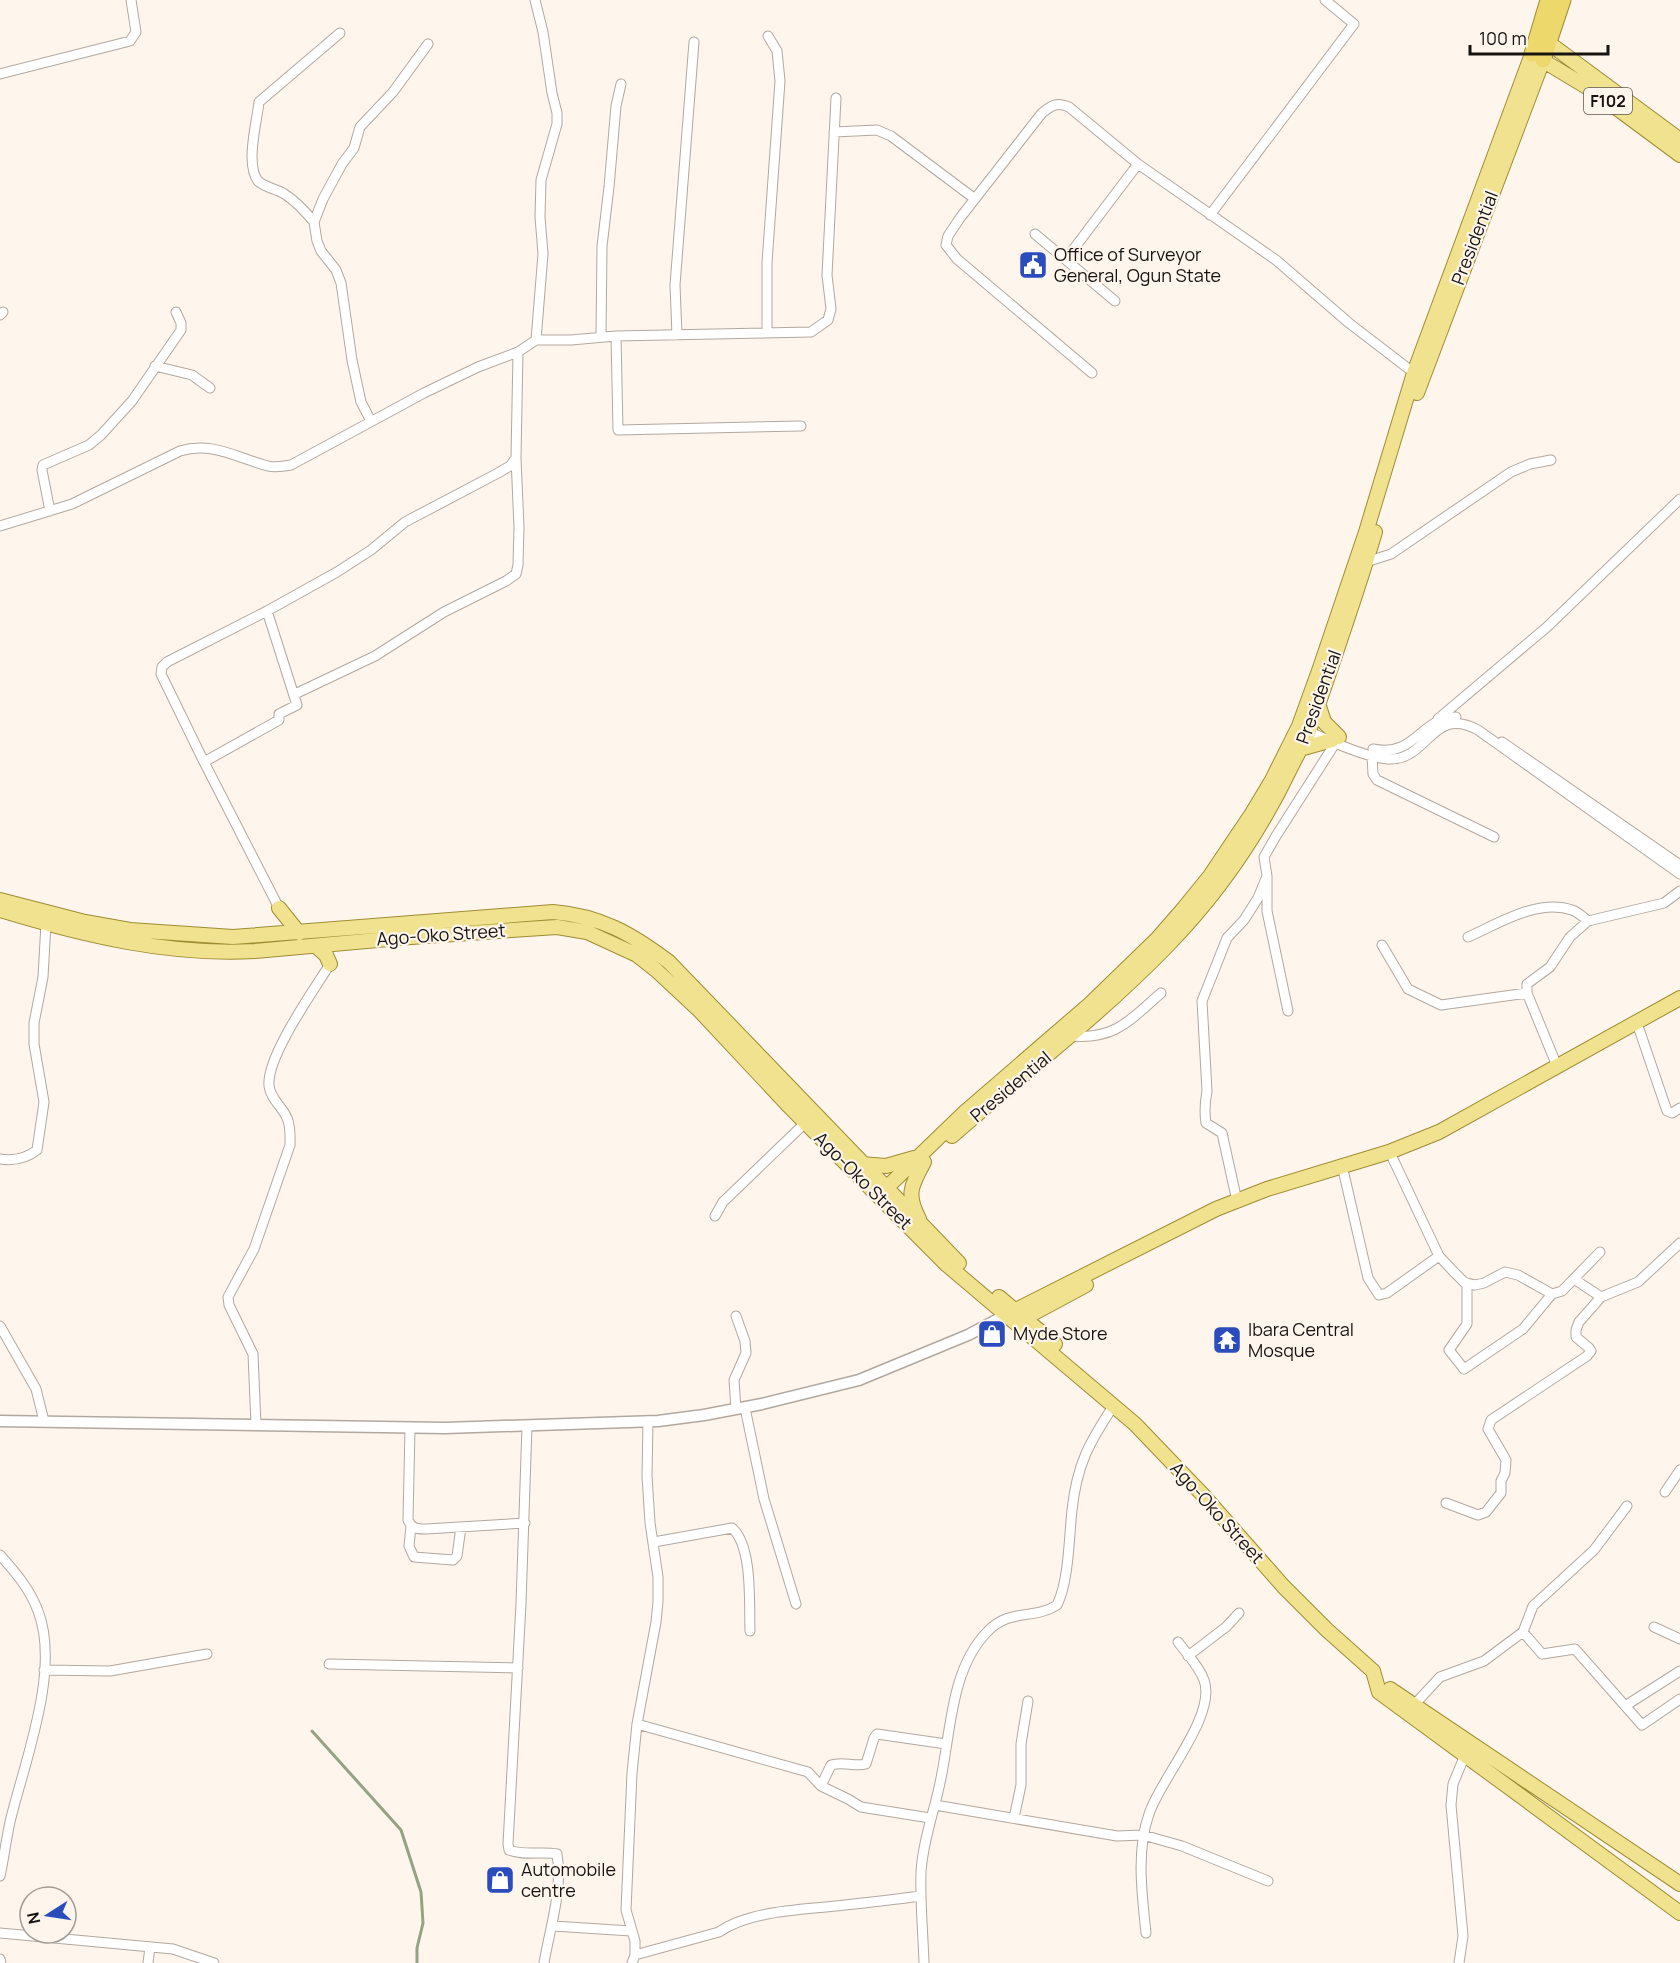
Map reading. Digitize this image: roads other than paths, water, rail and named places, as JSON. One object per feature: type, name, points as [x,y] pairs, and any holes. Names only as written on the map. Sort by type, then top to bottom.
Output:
[{"type":"highway","points":[[1543,39],[1548,0]]},
{"type":"highway","points":[[1537,57],[1543,39],[1563,0]]},
{"type":"main road","name":"F102","points":[[1543,39],[1680,140]]},
{"type":"main road","name":"F102","points":[[1537,57],[1595,92],[1680,155]]},
{"type":"main road","points":[[925,1228],[913,1206],[911,1196],[912,1185],[921,1159],[965,1112],[1090,1004],[1157,939],[1215,868],[1251,815],[1305,725],[1320,668],[1418,376],[1537,57]]},
{"type":"main road","name":"Presidential","points":[[885,1195],[921,1159],[1071,1035],[1153,960],[1198,911],[1223,879],[1264,816],[1300,749],[1305,725],[1318,703],[1366,562],[1418,376]]},
{"type":"main road","points":[[1300,749],[1336,740],[1324,722],[1318,703]]},
{"type":"main road","points":[[0,900],[85,922],[130,930],[233,937],[255,944]]},
{"type":"main road","points":[[279,908],[299,933]]},
{"type":"main road","points":[[270,936],[279,922],[279,908]]},
{"type":"main road","points":[[0,910],[81,933],[145,944],[234,952],[270,936],[553,912],[602,921],[650,947],[669,962],[714,1007],[861,1164],[885,1195],[925,1228],[952,1258],[1015,1317],[1138,1416],[1196,1476],[1278,1571],[1376,1669],[1381,1688],[1465,1755],[1680,1913]]},
{"type":"main road","name":"Ago-Oko Street","points":[[255,944],[316,946],[557,927],[587,932],[637,955],[700,1011],[805,1123],[885,1195],[947,1265],[1015,1317],[1136,1424],[1203,1495],[1282,1586],[1327,1630],[1376,1669]]},
{"type":"main road","points":[[330,964],[341,944]]},
{"type":"main road","points":[[316,946],[326,955],[330,964]]},
{"type":"main road","points":[[1015,1317],[1196,1218],[1237,1200],[1415,1142],[1438,1132],[1680,998]]},
{"type":"main road","points":[[1015,1317],[1221,1215],[1271,1196],[1393,1159],[1441,1138],[1680,1007]]},
{"type":"main road","points":[[861,1164],[886,1166],[921,1159]]},
{"type":"main road","points":[[1381,1688],[1414,1705],[1680,1884]]},
{"type":"street","points":[[0,74],[130,41],[136,32],[131,0]]},
{"type":"street","points":[[535,0],[543,32],[554,103],[558,113],[541,180],[540,217],[543,254],[536,340]]},
{"type":"street","points":[[1210,215],[1354,24],[1325,0]]},
{"type":"street","points":[[314,222],[301,207],[282,193],[259,182],[252,163],[259,102],[340,33]]},
{"type":"street","points":[[767,333],[767,263],[780,81],[777,51],[768,36]]},
{"type":"street","points":[[677,335],[675,285],[694,42]]},
{"type":"street","points":[[371,421],[361,402],[356,381],[341,283],[336,270],[321,251],[314,222],[323,199],[342,164],[354,148],[360,127],[393,92],[428,44]]},
{"type":"street","points":[[601,338],[602,246],[616,106],[621,84]]},
{"type":"street","points":[[0,526],[72,504],[192,447],[216,448],[270,467],[291,465],[371,421],[478,367],[518,352],[536,340],[811,332],[828,320],[831,309],[827,275],[836,98]]},
{"type":"street","points":[[1092,373],[957,259],[946,245],[948,236],[1042,113],[1053,104],[1060,103],[1069,107],[1138,164],[1276,260],[1349,323],[1418,376]]},
{"type":"street","points":[[834,132],[877,130],[891,136],[975,199]]},
{"type":"street","points":[[1066,259],[1138,164]]},
{"type":"street","points":[[1035,234],[1114,301]]},
{"type":"street","points":[[50,511],[43,465],[89,445],[132,401],[181,330],[181,323],[176,312]]},
{"type":"street","points":[[616,336],[618,430],[622,432],[801,426]]},
{"type":"street","points":[[295,694],[375,656],[444,612],[507,581],[516,574],[519,527],[516,458],[518,352]]},
{"type":"street","points":[[155,366],[192,375],[210,388]]},
{"type":"street","points":[[279,908],[161,674],[162,667],[166,662],[267,611],[346,567],[405,522],[498,473],[510,466],[516,458]]},
{"type":"street","points":[[1366,562],[1391,554],[1511,471],[1551,460]]},
{"type":"street","points":[[1336,740],[1386,752],[1407,745],[1547,627],[1680,499]]},
{"type":"street","points":[[204,762],[279,720],[279,714],[297,705],[267,611]]},
{"type":"street","points":[[1434,723],[1454,717],[1464,718],[1480,726],[1680,866]]},
{"type":"street","points":[[1305,725],[1372,755],[1388,759],[1404,756],[1428,740],[1443,726],[1453,722],[1465,724],[1478,730],[1680,874]]},
{"type":"street","points":[[1288,1011],[1267,911],[1267,876],[1264,857],[1336,740]]},
{"type":"street","points":[[1372,755],[1373,774],[1377,780],[1494,837]]},
{"type":"street","points":[[1237,1200],[1222,1133],[1206,1123],[1204,1105],[1207,1091],[1202,1002],[1227,938],[1244,920],[1258,898],[1267,876]]},
{"type":"street","points":[[1557,1066],[1527,993],[1527,984],[1550,968],[1570,937],[1588,921],[1664,903],[1680,891]]},
{"type":"street","points":[[1468,937],[1512,917],[1539,908],[1556,907],[1574,910],[1588,921]]},
{"type":"street","points":[[0,1159],[30,1156],[37,1150],[44,1102],[34,1044],[34,1023],[43,977],[46,923]]},
{"type":"street","points":[[1382,945],[1408,989],[1441,1005],[1527,993]]},
{"type":"street","points":[[256,1425],[253,1354],[229,1305],[228,1298],[254,1249],[290,1145],[287,1119],[269,1089],[270,1070],[299,1013],[330,964]]},
{"type":"street","points":[[1071,1035],[1096,1037],[1115,1031],[1161,993]]},
{"type":"street","points":[[1639,1029],[1668,1111],[1672,1113],[1680,1108]]},
{"type":"street","points":[[715,1216],[723,1202],[805,1123]]},
{"type":"street","points":[[1393,1159],[1440,1257],[1467,1283],[1475,1285],[1484,1283],[1505,1272],[1518,1275],[1552,1294]]},
{"type":"street","points":[[1344,1174],[1368,1278],[1379,1295],[1387,1293],[1440,1257]]},
{"type":"street","points":[[1446,1503],[1478,1515],[1486,1512],[1501,1493],[1506,1460],[1490,1433],[1488,1424],[1587,1356],[1591,1351],[1576,1337],[1579,1322],[1601,1298],[1638,1282],[1680,1243]]},
{"type":"street","points":[[1467,1283],[1467,1324],[1449,1350],[1464,1369],[1522,1329],[1552,1294],[1562,1291],[1600,1252]]},
{"type":"street","points":[[1574,1279],[1601,1298]]},
{"type":"street","points":[[736,1316],[745,1341],[746,1353],[745,1360],[734,1380],[740,1409],[764,1500],[796,1604]]},
{"type":"street","points":[[0,1421],[410,1428],[648,1421],[740,1409],[859,1380],[1015,1317]]},
{"type":"street","points":[[0,1326],[36,1389],[44,1421]]},
{"type":"street","points":[[924,1963],[920,1896],[924,1843],[942,1776],[958,1686],[970,1652],[987,1630],[1004,1618],[1050,1611],[1058,1605],[1063,1586],[1072,1507],[1080,1467],[1087,1448],[1114,1405]]},
{"type":"street","points":[[648,1421],[646,1476],[658,1576],[656,1623],[637,1724],[632,1773],[626,1910],[635,1941],[633,1959],[719,1932],[730,1924],[744,1920],[810,1909],[920,1896]]},
{"type":"street","points":[[527,1426],[525,1523],[508,1844],[509,1850],[515,1853],[545,1851],[557,1854],[558,1884],[553,1926],[544,1963]]},
{"type":"street","points":[[410,1428],[408,1520],[411,1526],[409,1546],[414,1557],[453,1560],[457,1556],[461,1527]]},
{"type":"street","points":[[1665,1492],[1680,1470]]},
{"type":"street","points":[[1414,1705],[1440,1677],[1484,1661],[1523,1632],[1533,1606],[1594,1550],[1627,1506]]},
{"type":"street","points":[[411,1526],[426,1529],[525,1523]]},
{"type":"street","points":[[654,1542],[732,1528],[739,1534],[745,1552],[750,1631]]},
{"type":"street","points":[[0,1555],[29,1591],[39,1613],[45,1655],[43,1685],[31,1745],[9,1824],[0,1876]]},
{"type":"street","points":[[1188,1656],[1226,1627],[1239,1613]]},
{"type":"street","points":[[1654,1627],[1680,1639]]},
{"type":"street","points":[[1523,1632],[1542,1654],[1575,1649],[1642,1725],[1680,1699]]},
{"type":"street","points":[[1146,1933],[1142,1877],[1143,1835],[1156,1796],[1194,1732],[1206,1698],[1204,1681],[1178,1642]]},
{"type":"street","points":[[44,1670],[110,1671],[207,1654]]},
{"type":"street","points":[[329,1664],[518,1668]]},
{"type":"street","points":[[1625,1706],[1680,1671]]},
{"type":"street","points":[[1014,1818],[1021,1785],[1021,1744],[1028,1701]]},
{"type":"street","points":[[637,1724],[808,1772],[821,1786],[861,1807],[930,1818]]},
{"type":"street","points":[[821,1786],[831,1765],[842,1762],[866,1764],[877,1734],[946,1744]]},
{"type":"street","points":[[1459,1963],[1463,1936],[1452,1828],[1452,1805],[1453,1784],[1465,1755]]},
{"type":"street","points":[[934,1804],[1117,1836],[1143,1835],[1182,1846],[1268,1881]]},
{"type":"street","points":[[553,1926],[632,1931]]},
{"type":"street","points":[[0,1933],[183,1951],[214,1963]]},
{"type":"street","points":[[148,1963],[150,1947]]},
{"type":"waterway","points":[[312,1731],[401,1830],[421,1892],[423,1923],[417,1948],[417,1963]]},
{"type":"place","name":"Office of Surveyor General, Ogun State","points":[[1033,265]]},
{"type":"place","name":"Myde Store","points":[[992,1334]]},
{"type":"place","name":"Ibara Central Mosque","points":[[1227,1340]]},
{"type":"place","name":"Automobile centre","points":[[500,1880]]}]
